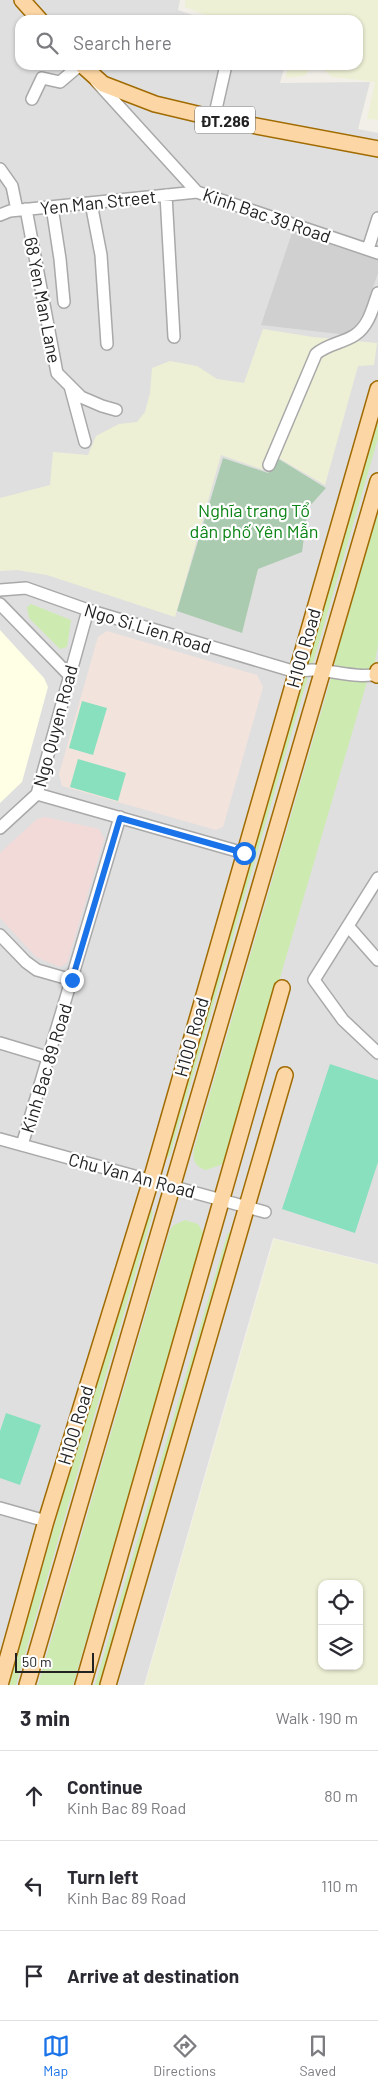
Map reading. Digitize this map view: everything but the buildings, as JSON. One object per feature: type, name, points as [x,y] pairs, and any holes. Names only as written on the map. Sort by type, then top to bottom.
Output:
[{"type":"main road","points":[[22,0],[36,15]]},
{"type":"main road","name":"ĐT.286","points":[[87,70],[103,84],[130,96],[155,104],[214,118],[378,149]]},
{"type":"main road","name":"H100 Road","points":[[0,1685],[46,1521],[151,1180],[378,389]]},
{"type":"main road","name":"H100 Road","points":[[26,1685],[378,481]]},
{"type":"main road","points":[[83,1685],[282,988]]},
{"type":"main road","points":[[108,1685],[285,1074]]},
{"type":"street","points":[[32,99],[42,78],[60,82],[78,70]]},
{"type":"street","name":"Kinh Bac 39 Road","points":[[86,70],[197,192],[373,251]]},
{"type":"street","points":[[214,118],[225,70]]},
{"type":"street","name":"68 Yen Man Lane","points":[[0,169],[10,182],[22,210],[57,373],[81,397],[116,410]]},
{"type":"street","name":"Yen Man Street","points":[[0,215],[22,210],[197,192]]},
{"type":"street","points":[[166,195],[174,337]]},
{"type":"street","points":[[91,203],[101,255],[107,344]]},
{"type":"street","points":[[52,207],[64,302]]},
{"type":"street","points":[[373,251],[378,218]]},
{"type":"street","points":[[269,465],[316,354],[322,349],[354,336],[361,330],[368,319],[378,293]]},
{"type":"street","name":"68 Yen Man Lane","points":[[70,386],[85,442]]},
{"type":"street","name":"Ngo Si Lien Road","points":[[0,590],[26,588],[88,610],[296,672]]},
{"type":"street","points":[[0,604],[69,675]]},
{"type":"street","name":"Ngo Quyen Road","points":[[0,828],[37,794],[88,610]]},
{"type":"street","points":[[296,672],[309,669],[378,673]]},
{"type":"street","points":[[37,794],[244,853]]},
{"type":"street","name":"Kinh Bac 89 Road","points":[[22,1145],[50,1058],[120,818]]},
{"type":"street","points":[[377,883],[314,980],[343,1020],[378,1053]]},
{"type":"street","points":[[348,926],[378,960]]},
{"type":"street","points":[[0,934],[26,962],[37,970],[72,980]]},
{"type":"street","points":[[0,1043],[50,1058]]},
{"type":"street","name":"Chu Van An Road","points":[[0,1139],[265,1212]]},
{"type":"street","points":[[0,1508],[46,1521]]},
{"type":"shaded area","points":[[0,0],[180,0],[178,10],[192,15],[15,15],[15,70],[284,70],[280,83],[370,82],[358,129],[378,133],[378,1264],[273,1238],[144,1685],[0,1685]]},
{"type":"shaded area","points":[[185,0],[378,0],[378,120],[367,119],[375,82],[332,77],[324,70],[363,70],[363,15],[205,15],[185,7]]},
{"type":"shaded area","points":[[287,70],[309,70],[305,76],[285,78]]},
{"type":"shaded area","points":[[293,230],[378,257],[378,273],[360,326],[348,335],[261,325]]},
{"type":"shaded area","points":[[263,329],[313,337],[377,343],[374,365],[358,366],[325,485],[277,457],[267,471],[221,455],[175,617],[47,575],[17,570],[0,571],[0,498],[50,485],[53,452],[88,455],[96,436],[119,424],[137,422],[145,412],[150,393],[152,368],[170,361],[197,366],[217,379],[244,383]]},
{"type":"shaded area","points":[[0,630],[44,678],[48,687],[22,782],[0,803]]},
{"type":"shaded area","points":[[107,631],[257,675],[263,687],[223,827],[216,830],[62,786],[59,774],[98,637]]},
{"type":"shaded area","points":[[45,817],[99,829],[104,839],[67,963],[60,967],[36,957],[0,918],[0,853],[37,819]]},
{"type":"shaded area","points":[[274,1239],[378,1265],[378,1685],[145,1685]]},
{"type":"green space","points":[[378,416],[378,438],[313,663],[308,666],[306,664]]},
{"type":"green space","name":"Nghĩa trang Tổ dân phố Yên Mẫn","points":[[223,458],[268,473],[277,458],[326,488],[308,508],[302,552],[258,569],[242,633],[177,611]]},
{"type":"green space","points":[[378,512],[378,644],[374,668],[369,671],[337,669],[334,663]]},
{"type":"green space","points":[[31,604],[71,620],[67,647],[60,649],[29,618],[27,607]]},
{"type":"green space","points":[[309,673],[170,1155],[166,1159],[301,678]]},
{"type":"green space","points":[[331,678],[367,682],[227,1158],[223,1164],[206,1170],[199,1167],[195,1162],[193,1156],[194,1149]]},
{"type":"green space","points":[[82,701],[107,708],[93,755],[69,748]]},
{"type":"green space","points":[[78,759],[126,773],[118,801],[70,787]]},
{"type":"green space","points":[[330,1064],[378,1080],[378,1162],[355,1233],[282,1209]]},
{"type":"green space","points":[[149,1209],[153,1213],[16,1685],[8,1685],[146,1211]]},
{"type":"green space","points":[[185,1220],[198,1224],[204,1234],[73,1685],[38,1685],[170,1230],[174,1225]]},
{"type":"green space","points":[[229,1232],[233,1234],[103,1685],[95,1685],[227,1235]]},
{"type":"green space","points":[[6,1413],[41,1425],[20,1485],[0,1478],[0,1431]]},
{"type":"route","points":[[72,980],[120,818],[244,853]]}]
